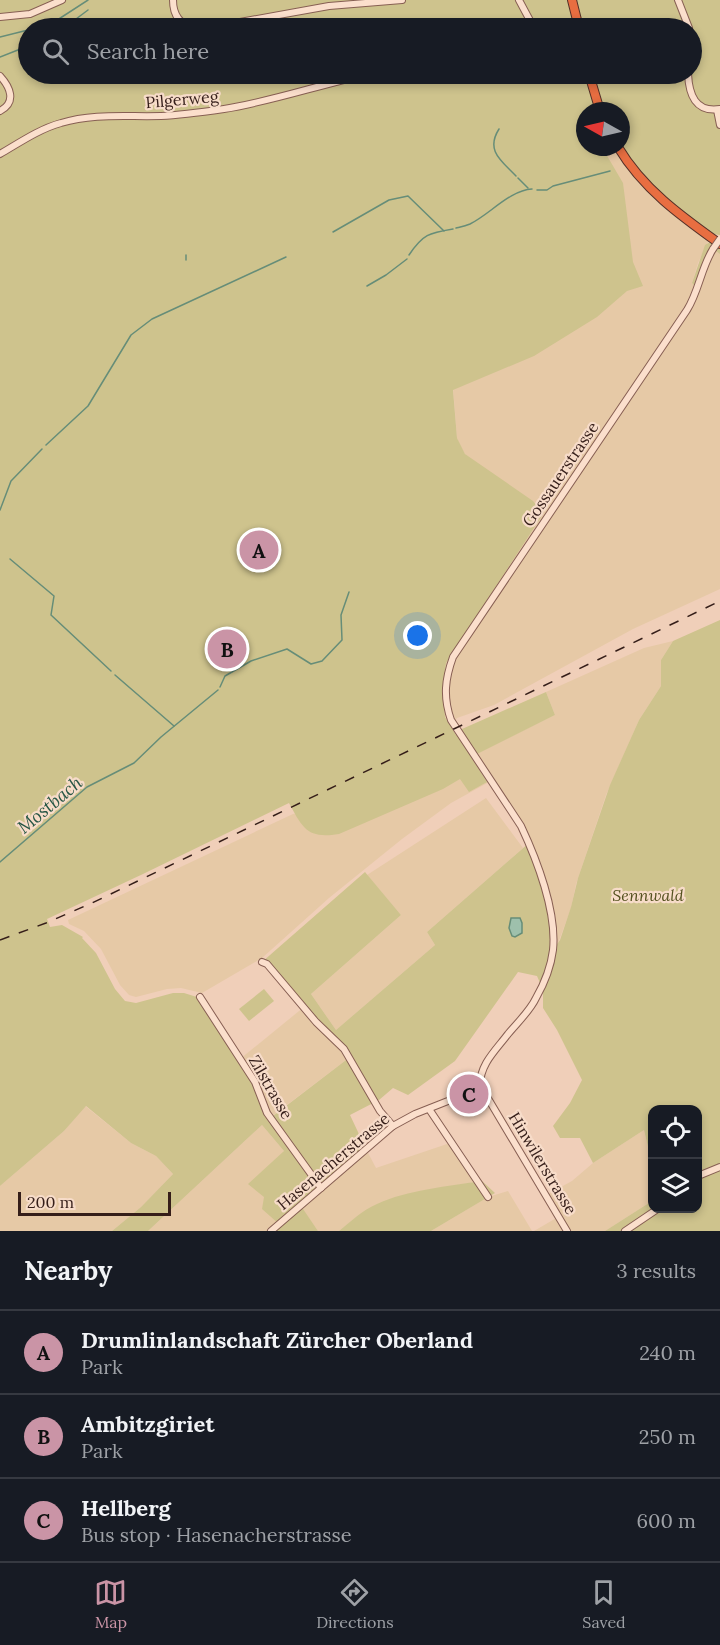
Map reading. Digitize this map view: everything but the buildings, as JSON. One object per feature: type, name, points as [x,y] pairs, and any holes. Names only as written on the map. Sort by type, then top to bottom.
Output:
[{"type":"highway","points":[[572,0],[576,18]]},
{"type":"highway","points":[[592,84],[597,102]]},
{"type":"highway","points":[[624,156],[654,193],[716,247]]},
{"type":"street","points":[[0,17],[30,14],[62,0]]},
{"type":"street","points":[[173,0],[178,18]]},
{"type":"street","points":[[262,18],[329,6],[402,0]]},
{"type":"street","points":[[519,0],[529,18]]},
{"type":"street","points":[[678,0],[684,18]]},
{"type":"street","points":[[0,76],[8,86],[11,96],[9,105],[0,111]]},
{"type":"street","name":"Pilgerweg","points":[[0,154],[40,131],[67,121],[93,117],[168,116],[221,109],[269,100],[324,84]]},
{"type":"street","points":[[689,84],[689,91],[699,106],[707,110],[718,109],[720,125]]},
{"type":"street","name":"Gossauerstrasse","points":[[480,1085],[480,1075],[486,1062],[536,1000],[550,962],[553,929],[543,885],[521,826],[513,810],[455,728],[446,706],[447,673],[453,657],[687,310],[695,296],[705,262],[720,239]]},
{"type":"street","points":[[262,962],[267,964],[316,1022],[345,1049],[380,1111],[393,1126]]},
{"type":"street","name":"Zilstrasse","points":[[201,996],[255,1082],[267,1113],[321,1188]]},
{"type":"street","name":"Hasenacherstrasse","points":[[271,1231],[393,1126],[480,1085]]},
{"type":"street","name":"Hinwilerstrasse","points":[[480,1085],[567,1231]]},
{"type":"street","points":[[429,1109],[488,1197]]},
{"type":"street","points":[[702,1174],[720,1167]]},
{"type":"street","points":[[625,1231],[653,1213]]},
{"type":"shaded area","points":[[601,156],[627,156],[709,240],[692,283],[696,289],[713,249],[720,254],[720,589],[633,629],[494,705],[457,718],[452,724],[445,717],[443,695],[446,663],[472,620],[493,475],[473,462],[460,446],[457,438],[453,387]]},
{"type":"shaded area","points":[[673,641],[661,660],[661,686],[639,720],[606,795],[556,949],[529,843],[473,755],[555,715],[546,692],[644,648]]},
{"type":"shaded area","points":[[474,759],[489,782],[451,803],[402,839],[329,898],[262,958],[202,993],[181,988],[136,997],[129,995],[120,985],[101,949],[84,931],[69,924],[68,920],[293,814],[438,781]]},
{"type":"shaded area","points":[[486,798],[523,848],[427,932],[435,945],[336,1030],[311,994],[401,915],[367,875]]},
{"type":"shaded area","points":[[511,918],[520,918],[522,923],[522,933],[515,937],[512,936],[509,928]]},
{"type":"shaded area","points":[[304,1007],[350,1057],[271,1117],[240,1059]]},
{"type":"shaded area","points":[[85,1106],[131,1143],[156,1156],[173,1174],[141,1207],[112,1231],[0,1231],[0,1186],[64,1131]]},
{"type":"shaded area","points":[[262,1125],[284,1151],[264,1198],[279,1224],[271,1231],[148,1231]]},
{"type":"shaded area","points":[[644,1130],[648,1147],[648,1204],[605,1231],[534,1231],[558,1217],[548,1194],[572,1181],[593,1163]]},
{"type":"shaded area","points":[[450,1143],[482,1181],[421,1191],[355,1218],[339,1231],[318,1231],[300,1206],[366,1149],[376,1168]]},
{"type":"shaded area","points":[[508,1191],[532,1231],[431,1231],[488,1197]]},
{"type":"green space","name":"Sennwald","points":[[0,0],[720,0],[720,235],[706,231],[678,212],[625,156],[630,156],[630,102],[576,102],[576,156],[607,156],[623,183],[633,262],[643,286],[627,291],[597,317],[534,356],[453,390],[457,438],[465,454],[533,501],[543,514],[446,663],[443,695],[445,717],[452,724],[450,725],[456,735],[462,729],[546,692],[555,715],[471,757],[487,782],[469,792],[460,779],[443,789],[339,834],[329,835],[313,833],[303,826],[289,803],[47,919],[50,927],[62,925],[83,937],[96,953],[115,989],[125,1001],[136,1003],[173,993],[184,993],[200,998],[253,1083],[269,1119],[350,1057],[262,962],[365,872],[401,915],[311,994],[336,1030],[435,945],[427,932],[529,843],[546,894],[553,950],[560,940],[578,878],[610,785],[639,720],[661,686],[661,660],[673,641],[720,620],[720,1231],[605,1231],[648,1204],[648,1213],[702,1213],[702,1105],[648,1105],[648,1147],[644,1130],[593,1163],[580,1138],[560,1138],[553,1126],[570,1103],[582,1080],[557,1030],[543,1008],[543,990],[537,976],[518,972],[455,1061],[408,1095],[393,1088],[379,1100],[350,1115],[366,1149],[301,1206],[318,1231],[271,1231],[279,1224],[262,1209],[264,1197],[248,1184],[284,1151],[262,1125],[148,1231],[112,1231],[141,1207],[173,1174],[156,1156],[131,1143],[86,1106],[64,1131],[0,1186]]},
{"type":"green space","points":[[720,236],[720,254],[713,249],[697,289],[692,283],[705,245]]},
{"type":"green space","points":[[264,989],[274,1001],[249,1021],[239,1009]]},
{"type":"green space","points":[[482,1181],[495,1193],[431,1231],[339,1231],[367,1209],[389,1199],[428,1189]]},
{"type":"waterway","points":[[60,18],[88,0]]},
{"type":"waterway","points":[[77,18],[88,10]]},
{"type":"waterway","points":[[0,37],[18,32]]},
{"type":"waterway","points":[[0,57],[18,50]]},
{"type":"waterway","points":[[499,129],[495,137],[495,150],[516,176]]},
{"type":"waterway","points":[[537,190],[547,190],[553,186],[610,171]]},
{"type":"waterway","points":[[518,178],[528,188]]},
{"type":"waterway","points":[[456,228],[470,224],[516,194],[532,189]]},
{"type":"waterway","points":[[333,232],[389,200],[408,196],[444,231]]},
{"type":"waterway","points":[[409,255],[427,236],[453,229]]},
{"type":"waterway","points":[[186,255],[186,260]]},
{"type":"waterway","points":[[46,445],[88,406],[131,335],[152,319],[286,257]]},
{"type":"waterway","points":[[367,286],[407,259]]},
{"type":"waterway","points":[[0,510],[11,481],[42,449]]},
{"type":"waterway","name":"Mostbach","points":[[10,559],[54,596],[51,615],[111,671]]},
{"type":"waterway","name":"Mostbach","points":[[220,687],[225,676],[251,661],[287,649],[311,664],[322,661],[342,640],[341,615],[349,592]]},
{"type":"waterway","name":"Mostbach","points":[[115,675],[174,726]]},
{"type":"waterway","name":"Mostbach","points":[[0,862],[87,787],[134,763],[161,737],[218,690]]},
{"type":"railway","points":[[0,940],[92,903],[720,601]]},
{"type":"place","name":"Drumlinlandschaft Zürcher Oberland","points":[[259,550]]},
{"type":"place","name":"Ambitzgiriet","points":[[227,649]]},
{"type":"place","name":"Hellberg","points":[[469,1094]]}]
